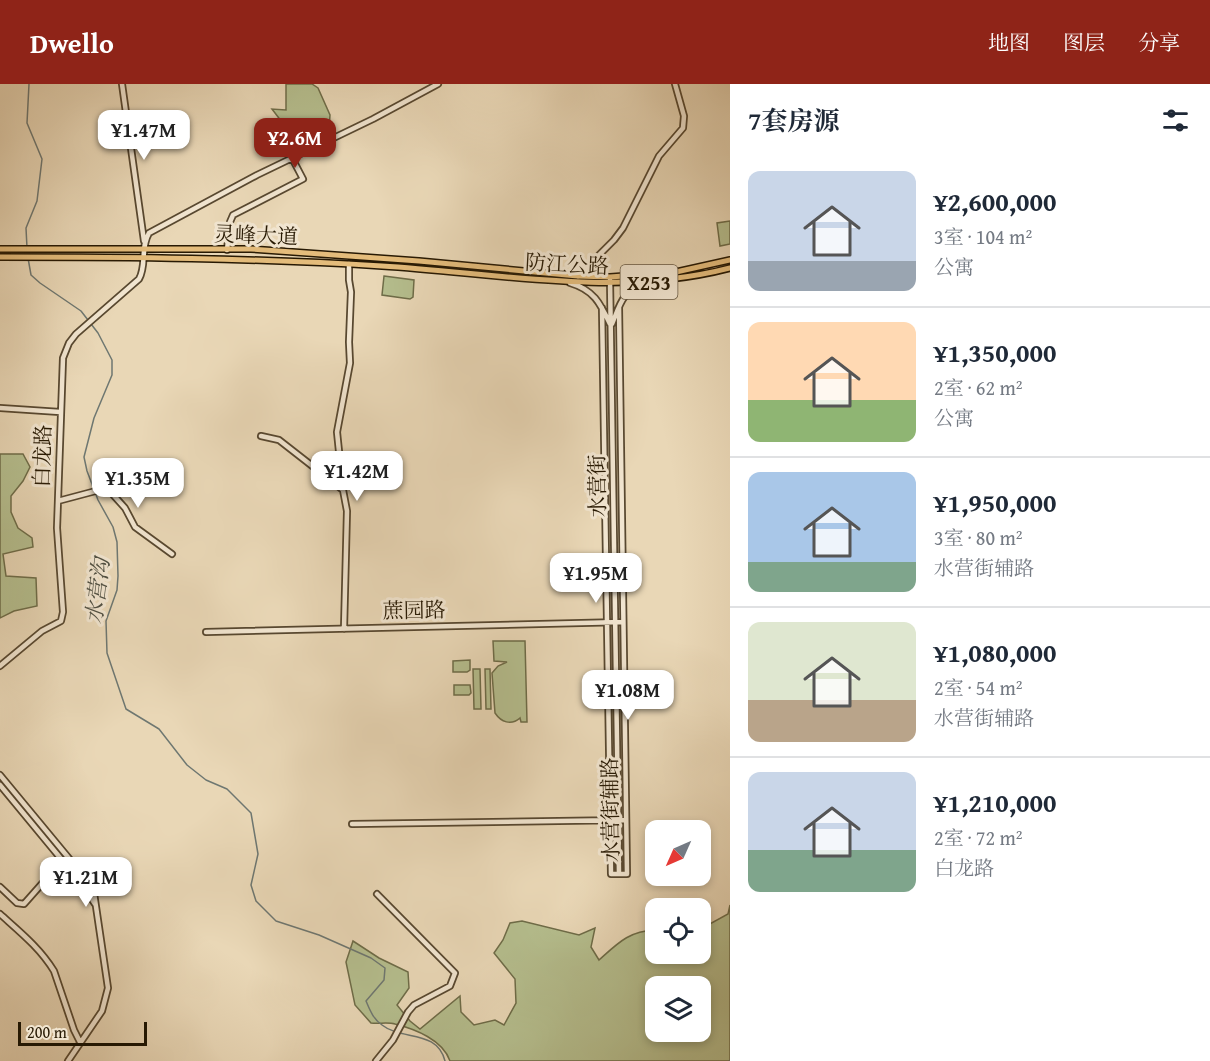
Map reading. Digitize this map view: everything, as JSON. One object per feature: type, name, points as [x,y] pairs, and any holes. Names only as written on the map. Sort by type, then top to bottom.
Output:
[{"type":"main road","name":"灵峰大道","points":[[0,249],[227,249],[408,260],[473,270]]},
{"type":"main road","name":"灵峰大道","points":[[0,256],[251,259],[473,270]]},
{"type":"main road","name":"防江公路","points":[[473,270],[568,282],[610,280],[676,272],[730,260]]},
{"type":"main road","name":"防江公路","points":[[473,270],[646,282],[677,279],[730,267]]},
{"type":"street","name":"白龙路","points":[[0,666],[42,631],[61,621],[63,612],[57,528],[63,358],[69,343],[93,317],[139,279],[143,271],[144,241],[122,84]]},
{"type":"street","points":[[144,241],[148,233],[157,227],[438,84]]},
{"type":"street","points":[[578,276],[618,234],[663,150],[683,128],[684,116],[675,84]]},
{"type":"street","points":[[227,249],[230,222],[234,215],[303,179],[292,158]]},
{"type":"street","points":[[344,628],[347,511],[337,432],[350,363],[349,264]]},
{"type":"street","name":"水营街","points":[[610,280],[619,874]]},
{"type":"street","points":[[568,282],[591,292],[611,327]]},
{"type":"street","points":[[611,327],[626,293],[646,282]]},
{"type":"street","name":"水营街辅路","points":[[602,308],[611,874],[627,874],[618,307]]},
{"type":"street","points":[[0,408],[60,412]]},
{"type":"street","points":[[261,436],[279,440],[343,490]]},
{"type":"street","points":[[58,501],[107,488],[125,508],[135,526],[172,554]]},
{"type":"street","name":"蔗园路","points":[[206,632],[623,622]]},
{"type":"street","points":[[0,775],[64,858]]},
{"type":"street","points":[[0,785],[91,886],[97,906],[108,988],[102,1011],[68,1061]]},
{"type":"street","points":[[352,824],[626,820]]},
{"type":"street","points":[[0,887],[17,903],[24,904],[64,858]]},
{"type":"street","points":[[376,1061],[393,1040],[414,1005],[450,986],[455,973],[377,894]]},
{"type":"street","points":[[1,918],[33,944],[54,971],[80,1042]]},
{"type":"green space","points":[[286,84],[312,84],[318,88],[330,115],[329,129],[294,138],[272,109],[286,110]]},
{"type":"green space","points":[[730,221],[730,244],[720,246],[717,223]]},
{"type":"green space","points":[[384,276],[414,280],[413,297],[410,299],[382,295]]},
{"type":"green space","points":[[0,454],[23,454],[30,467],[23,481],[11,496],[11,512],[18,528],[32,538],[33,547],[3,554],[6,576],[36,578],[37,606],[14,611],[0,618]]},
{"type":"green space","points":[[493,641],[525,641],[527,722],[521,722],[520,718],[513,722],[506,722],[495,713],[492,673],[498,666],[507,662],[494,661]]},
{"type":"green space","points":[[470,660],[470,670],[453,672],[453,661]]},
{"type":"green space","points":[[473,669],[480,669],[481,709],[474,709]]},
{"type":"green space","points":[[485,669],[490,669],[491,709],[486,709]]},
{"type":"green space","points":[[454,685],[470,685],[471,693],[454,695]]},
{"type":"green space","points":[[730,905],[730,1061],[450,1061],[435,1041],[419,1032],[392,1023],[371,1023],[355,1005],[346,962],[353,941],[379,958],[408,972],[409,988],[397,1005],[420,1029],[460,996],[461,1012],[474,1025],[495,1020],[504,1025],[516,1003],[515,979],[494,953],[503,940],[510,923],[522,921],[579,935],[595,928],[591,947],[599,960],[618,943],[631,935],[645,931],[645,964],[711,964],[711,923],[728,914]]},
{"type":"waterway","name":"水营沟","points":[[27,248],[26,228],[37,201],[42,159],[27,123],[29,84]]},
{"type":"waterway","name":"水营沟","points":[[28,258],[31,275],[81,311],[98,333],[112,360],[112,375],[94,418],[84,457],[98,500],[113,527],[117,542],[117,590],[106,621],[107,653],[126,709],[159,729],[187,765],[206,780],[227,789],[251,813],[258,854],[251,885],[256,901],[276,921],[319,935],[371,958],[385,968],[384,980],[366,1001],[370,1011],[379,1023],[390,1030],[435,1044],[445,1061]]}]
